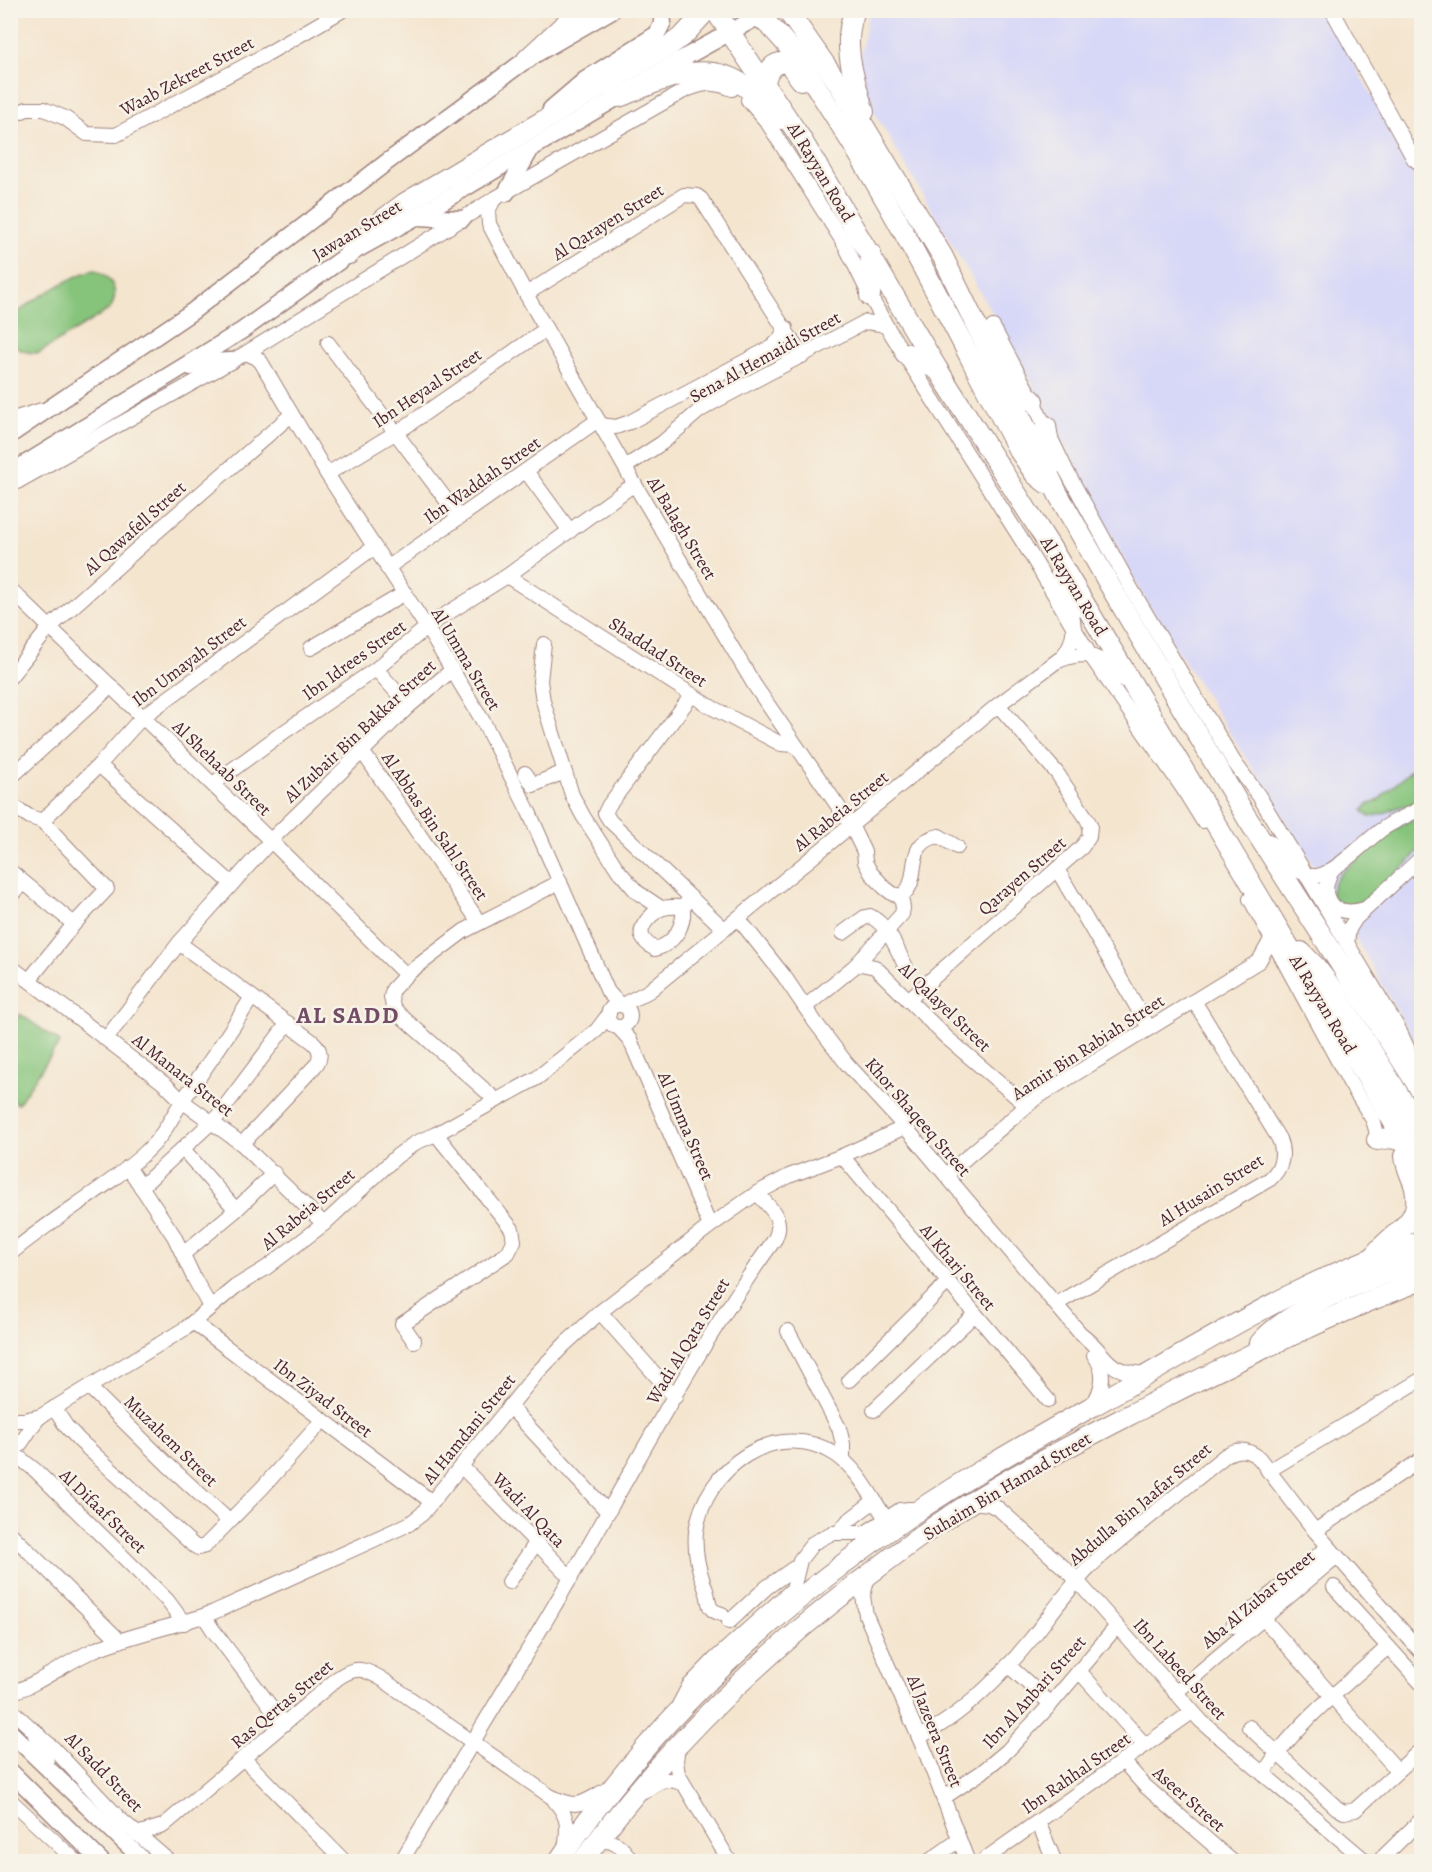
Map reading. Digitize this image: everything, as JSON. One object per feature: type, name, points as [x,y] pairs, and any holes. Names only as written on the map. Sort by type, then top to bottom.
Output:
[{"type":"highway","points":[[527,59],[580,10]]},
{"type":"highway","points":[[349,254],[372,230],[405,203],[669,46],[684,35],[707,10]]},
{"type":"highway","name":"Al Rayyan Road","points":[[715,10],[749,18],[748,58],[800,137],[938,369],[1053,551],[1146,705],[1276,936],[1380,1100],[1411,1139],[1422,1170]]},
{"type":"highway","name":"Al Rayyan Road","points":[[786,10],[821,58],[872,137],[943,257],[1058,494],[1113,591],[1247,818],[1422,1092]]},
{"type":"highway","points":[[855,10],[850,30],[851,70],[872,137]]},
{"type":"highway","points":[[749,18],[774,29],[811,79],[845,131],[891,210],[1017,449],[1035,474],[1058,494]]},
{"type":"highway","points":[[765,83],[768,71],[775,64],[784,62],[793,67],[841,143],[891,210]]},
{"type":"highway","points":[[619,97],[688,72],[721,74],[746,87],[800,137]]},
{"type":"highway","points":[[871,254],[872,300]]},
{"type":"highway","points":[[905,352],[938,369]]},
{"type":"highway","points":[[993,357],[1018,388],[1033,401]]},
{"type":"highway","points":[[1046,426],[1058,494]]},
{"type":"highway","points":[[1276,936],[1310,961],[1335,992],[1411,1139],[1406,1164],[1415,1187],[1415,1208],[1409,1223],[1383,1245],[1373,1258]]},
{"type":"highway","points":[[1350,1083],[1380,1100]]},
{"type":"highway","points":[[1377,1140],[1411,1139]]},
{"type":"highway","name":"Suhaim Bin Hamad Street","points":[[562,1856],[612,1787],[677,1713],[763,1623],[855,1555],[918,1510],[970,1478],[1287,1297],[1373,1258],[1422,1241]]},
{"type":"highway","points":[[1253,1353],[1265,1337],[1296,1314],[1360,1284],[1422,1260]]},
{"type":"highway","name":"Suhaim Bin Hamad Street","points":[[582,1862],[678,1743],[742,1679],[835,1600],[926,1532],[972,1502],[1073,1444],[1253,1353],[1422,1280]]},
{"type":"highway","points":[[1374,1299],[1393,1300],[1422,1293]]},
{"type":"main road","name":"Jawaan Street","points":[[10,435],[193,311],[387,162],[527,59],[612,10]]},
{"type":"main road","points":[[527,129],[585,80],[657,34],[663,22],[660,10]]},
{"type":"main road","name":"Jawaan Street","points":[[10,473],[243,330],[349,254],[531,150],[749,18]]},
{"type":"main road","points":[[500,196],[531,150]]},
{"type":"main road","points":[[416,217],[462,219]]},
{"type":"main road","points":[[174,372],[239,357]]},
{"type":"main road","name":"Al Sadd Street","points":[[10,1732],[149,1855]]},
{"type":"main road","points":[[34,1732],[49,1768]]},
{"type":"main road","points":[[11,1772],[102,1862]]},
{"type":"street","name":"Waab Zekreet Street","points":[[10,116],[27,109],[44,109],[65,118],[87,134],[116,135],[266,55],[343,10]]},
{"type":"street","points":[[1332,10],[1414,159],[1422,165]]},
{"type":"street","name":"Al Rayyan Road","points":[[500,196],[697,85],[710,83],[731,88],[752,103],[767,122],[845,245],[887,327],[905,352],[1090,655],[1182,787],[1276,936],[1286,964],[1350,1083],[1373,1120],[1377,1140]]},
{"type":"street","name":"Al Qarayen Street","points":[[526,294],[684,195],[691,195],[701,199],[802,356]]},
{"type":"street","points":[[10,486],[239,357],[500,196]]},
{"type":"street","name":"Al Balagh Street","points":[[500,196],[490,205],[488,218],[496,240],[599,423],[755,686],[851,825],[871,873],[885,888],[901,896]]},
{"type":"street","name":"Al Balagh Street","points":[[462,219],[480,222],[496,240]]},
{"type":"street","name":"Sena Al Hemaidi Street","points":[[865,322],[872,300]]},
{"type":"street","name":"Sena Al Hemaidi Street","points":[[625,467],[662,443],[705,406],[865,322],[887,327]]},
{"type":"street","name":"Al Rayyan Road","points":[[993,327],[1046,426],[1066,470],[1132,590],[1234,762],[1259,796],[1403,1037],[1410,1058],[1411,1074]]},
{"type":"street","points":[[599,423],[616,428],[650,412],[771,347],[786,328]]},
{"type":"street","name":"Ibn Heyaal Street","points":[[327,474],[396,433],[546,329]]},
{"type":"street","points":[[261,362],[263,342]]},
{"type":"street","points":[[328,343],[459,518]]},
{"type":"street","name":"Al Umma Street","points":[[239,357],[257,358],[261,362],[327,474],[428,628],[484,723],[529,812],[710,1226]]},
{"type":"street","name":"Jawaan Street","points":[[10,420],[56,405]]},
{"type":"street","name":"Al Qawafell Street","points":[[10,676],[51,627],[291,415]]},
{"type":"street","name":"Ibn Waddah Street","points":[[387,568],[599,423]]},
{"type":"street","points":[[526,471],[570,531]]},
{"type":"street","name":"Ibn Idrees Street","points":[[213,784],[376,669],[432,623],[507,576],[635,485]]},
{"type":"street","name":"Ibn Umayah Street","points":[[42,821],[143,718],[374,548]]},
{"type":"street","points":[[1053,551],[1056,570],[1071,608],[1074,628]]},
{"type":"street","name":"Shaddad Street","points":[[507,576],[711,707],[781,744],[795,745]]},
{"type":"street","name":"Al Shehaab Street","points":[[10,590],[51,627],[407,974]]},
{"type":"street","points":[[311,648],[405,593]]},
{"type":"street","name":"Al Rabeia Street","points":[[10,1452],[19,1447],[30,1428],[41,1416],[193,1322],[210,1307],[324,1224],[397,1156],[415,1143],[436,1134],[537,1078],[619,1015],[998,705],[1057,662],[1070,646],[1074,628]]},
{"type":"street","points":[[544,644],[540,681],[543,701],[572,795],[618,870],[637,892],[661,908]]},
{"type":"street","points":[[1090,655],[1109,664],[1146,705]]},
{"type":"street","name":"Al Rabeia Street","points":[[1057,662],[1070,657],[1090,655]]},
{"type":"street","points":[[376,669],[409,706]]},
{"type":"street","name":"Al Zubair Bin Bakkar Street","points":[[106,1040],[179,943],[231,883],[362,751],[409,706],[452,670]]},
{"type":"street","points":[[11,776],[111,686]]},
{"type":"street","points":[[692,695],[605,813],[687,903],[724,929]]},
{"type":"street","name":"Qarayen Street","points":[[908,1000],[1086,843],[1090,831],[1090,825],[1057,773],[998,705]]},
{"type":"street","name":"Al Abbas Bin Sahl Street","points":[[362,751],[479,922]]},
{"type":"street","points":[[99,765],[231,883]]},
{"type":"street","points":[[525,773],[533,785],[564,772]]},
{"type":"street","points":[[10,804],[30,817],[42,821],[107,889],[74,924],[30,980]]},
{"type":"street","points":[[1247,818],[1293,866],[1306,874],[1317,876],[1332,870],[1380,830],[1422,807]]},
{"type":"street","points":[[806,1006],[855,966],[902,914],[901,896],[907,892],[912,878],[914,855],[921,846],[933,837],[939,836],[957,847]]},
{"type":"street","points":[[1347,943],[1349,928],[1365,909],[1422,857]]},
{"type":"street","points":[[1057,869],[1149,1028]]},
{"type":"street","points":[[1332,870],[1326,889],[1326,895],[1331,904],[1342,911],[1365,909]]},
{"type":"street","points":[[10,871],[74,924]]},
{"type":"street","points":[[496,1100],[399,1014],[393,1006],[391,997],[393,988],[407,974],[450,941],[479,922],[560,882]]},
{"type":"street","points":[[10,897],[24,883]]},
{"type":"street","points":[[687,903],[682,927],[666,945],[655,949],[646,944],[641,928],[646,921],[661,908],[687,903]]},
{"type":"street","points":[[843,933],[865,917],[870,916],[887,929],[906,967]]},
{"type":"street","name":"Khor Shaqeeq Street","points":[[738,918],[848,1064],[905,1127],[1080,1333],[1117,1369],[1149,1374]]},
{"type":"street","name":"Aamir Bin Rabiah Street","points":[[946,1175],[1026,1105],[1259,961],[1276,936]]},
{"type":"street","points":[[179,943],[317,1045],[320,1054],[318,1063],[242,1144]]},
{"type":"street","points":[[1259,961],[1286,964]]},
{"type":"street","name":"Al Qalayel Street","points":[[855,966],[861,964],[880,970],[946,1037],[1026,1105]]},
{"type":"street","name":"Al Manara Street","points":[[10,966],[166,1085],[182,1101],[213,1121],[242,1144],[324,1224]]},
{"type":"street","points":[[10,1254],[128,1167],[161,1137],[182,1101],[252,997]]},
{"type":"street","name":"Al Husain Street","points":[[1056,1304],[1270,1179],[1278,1170],[1282,1158],[1282,1145],[1194,1001]]},
{"type":"street","points":[[141,1187],[213,1121],[288,1023]]},
{"type":"street","name":"Al Hamdani Street","points":[[14,1712],[17,1690],[94,1650],[209,1614],[409,1524],[422,1514],[509,1406],[565,1344],[600,1312],[710,1226],[758,1193],[789,1176],[842,1156],[905,1127]]},
{"type":"street","points":[[414,1341],[402,1324],[508,1253],[514,1241],[512,1229],[436,1134]]},
{"type":"street","points":[[183,1149],[236,1209]]},
{"type":"street","name":"Al Kharj Street","points":[[842,1156],[1048,1400]]},
{"type":"street","points":[[128,1167],[169,1227],[210,1307]]},
{"type":"street","points":[[183,1254],[274,1173]]},
{"type":"street","name":"Wadi Al Qata Street","points":[[401,1862],[571,1578],[742,1284],[775,1239],[779,1222],[758,1193]]},
{"type":"street","points":[[849,1380],[948,1282]]},
{"type":"street","points":[[600,1312],[675,1397]]},
{"type":"street","points":[[874,1410],[975,1314]]},
{"type":"street","name":"Ibn Ziyad Street","points":[[193,1322],[432,1502]]},
{"type":"street","points":[[788,1331],[839,1428],[843,1444],[843,1460]]},
{"type":"street","name":"Khor Shaqeeq Street","points":[[1080,1333],[1099,1361],[1102,1372],[1100,1391],[1092,1407]]},
{"type":"street","points":[[1268,1471],[1422,1379]]},
{"type":"street","name":"Muzahem Street","points":[[89,1387],[229,1521]]},
{"type":"street","points":[[509,1406],[608,1512]]},
{"type":"street","points":[[54,1408],[80,1441],[198,1548],[205,1546],[262,1488],[323,1420]]},
{"type":"street","name":"Al Rabeia Street","points":[[11,1420],[41,1416]]},
{"type":"street","points":[[11,1420],[21,1426],[24,1438]]},
{"type":"street","points":[[740,1636],[725,1618],[719,1601],[708,1593],[698,1564],[696,1531],[706,1499],[725,1471],[751,1452],[779,1442],[808,1443],[843,1460],[859,1476],[886,1519]]},
{"type":"street","name":"Abdulla Bin Jaafar Street","points":[[919,1737],[937,1727],[963,1707],[1008,1665],[1077,1580],[1108,1550],[1231,1452],[1242,1450],[1251,1452],[1258,1458],[1315,1531],[1422,1653]]},
{"type":"street","name":"Al Difaaf Street","points":[[10,1452],[36,1470],[167,1600],[184,1623]]},
{"type":"street","name":"Aba Al Zubar Street","points":[[1315,1531],[1422,1460]]},
{"type":"street","name":"Wadi Al Qata","points":[[461,1466],[571,1578]]},
{"type":"street","points":[[839,1532],[849,1521],[874,1502]]},
{"type":"street","name":"Ibn Labeed Street","points":[[972,1502],[983,1502],[999,1509],[1077,1580],[1192,1712],[1367,1862]]},
{"type":"street","name":"Suhaim Bin Hamad Street","points":[[677,1713],[680,1701],[689,1686],[740,1636],[763,1623],[793,1589],[797,1566],[803,1553],[813,1543],[839,1532],[864,1533],[900,1510],[918,1510]]},
{"type":"street","points":[[10,1533],[120,1641]]},
{"type":"street","points":[[509,1582],[536,1543]]},
{"type":"street","points":[[1233,1626],[1332,1551]]},
{"type":"street","name":"Aba Al Zubar Street","points":[[1175,1693],[1263,1618],[1332,1551]]},
{"type":"street","points":[[725,1618],[797,1566]]},
{"type":"street","points":[[866,1615],[863,1596],[868,1575]]},
{"type":"street","points":[[1334,1587],[1422,1684]]},
{"type":"street","points":[[167,1600],[169,1628]]},
{"type":"street","points":[[835,1600],[852,1604],[866,1615]]},
{"type":"street","points":[[209,1614],[213,1630],[284,1724]]},
{"type":"street","name":"Al Jazeera Street","points":[[866,1615],[919,1737],[968,1862]]},
{"type":"street","points":[[1263,1618],[1398,1771]]},
{"type":"street","name":"Ibn Al Anbari Street","points":[[943,1798],[999,1759],[1051,1704],[1117,1626]]},
{"type":"street","points":[[1263,1774],[1277,1753],[1332,1696],[1388,1647]]},
{"type":"street","points":[[1008,1665],[1051,1704]]},
{"type":"street","name":"Ras Qertas Street","points":[[137,1834],[163,1826],[338,1678],[347,1672],[361,1669],[382,1679],[550,1796],[568,1804],[577,1805],[612,1787]]},
{"type":"street","points":[[1079,1671],[1145,1745]]},
{"type":"street","name":"Al Sadd Street","points":[[14,1712],[54,1749],[110,1809],[137,1834],[149,1855],[170,1862]]},
{"type":"street","name":"Ibn Rahhal Street","points":[[981,1862],[1192,1712]]},
{"type":"street","points":[[1249,1727],[1344,1812],[1355,1810],[1422,1749]]},
{"type":"street","points":[[678,1743],[676,1765],[683,1784],[730,1862]]},
{"type":"street","points":[[243,1758],[345,1862]]},
{"type":"street","name":"Aseer Street","points":[[1123,1761],[1145,1786],[1233,1862]]},
{"type":"street","points":[[634,1795],[663,1780],[683,1784]]},
{"type":"street","name":"Ras Qertas Street","points":[[550,1796],[563,1812],[567,1822],[562,1856]]},
{"type":"street","points":[[10,1800],[76,1862]]},
{"type":"street","points":[[1378,1862],[1422,1819]]},
{"type":"street","points":[[1038,1822],[1055,1862]]},
{"type":"street","name":"Ras Qertas Street","points":[[149,1855],[163,1826]]},
{"type":"street","points":[[597,1841],[609,1840],[619,1844],[632,1862]]},
{"type":"street","points":[[928,1862],[959,1840]]},
{"type":"shaded area","points":[[869,11],[1326,11],[1421,183],[1421,1053],[1313,864],[1143,596],[1020,360],[855,80]]},
{"type":"green space","points":[[95,270],[106,277],[113,286],[114,297],[110,309],[39,353],[25,352],[16,346],[11,336],[10,322],[17,313],[56,287]]},
{"type":"green space","points":[[1420,762],[1422,797],[1411,804],[1369,817],[1363,811],[1367,805],[1376,802]]},
{"type":"green space","points":[[1421,813],[1421,847],[1407,864],[1358,905],[1349,908],[1336,901],[1331,893],[1333,884],[1341,873],[1385,836]]},
{"type":"green space","points":[[20,1014],[60,1042],[18,1104],[11,1099],[11,1028]]},
{"type":"district","name":"AL SADD","points":[[348,1015]]}]
